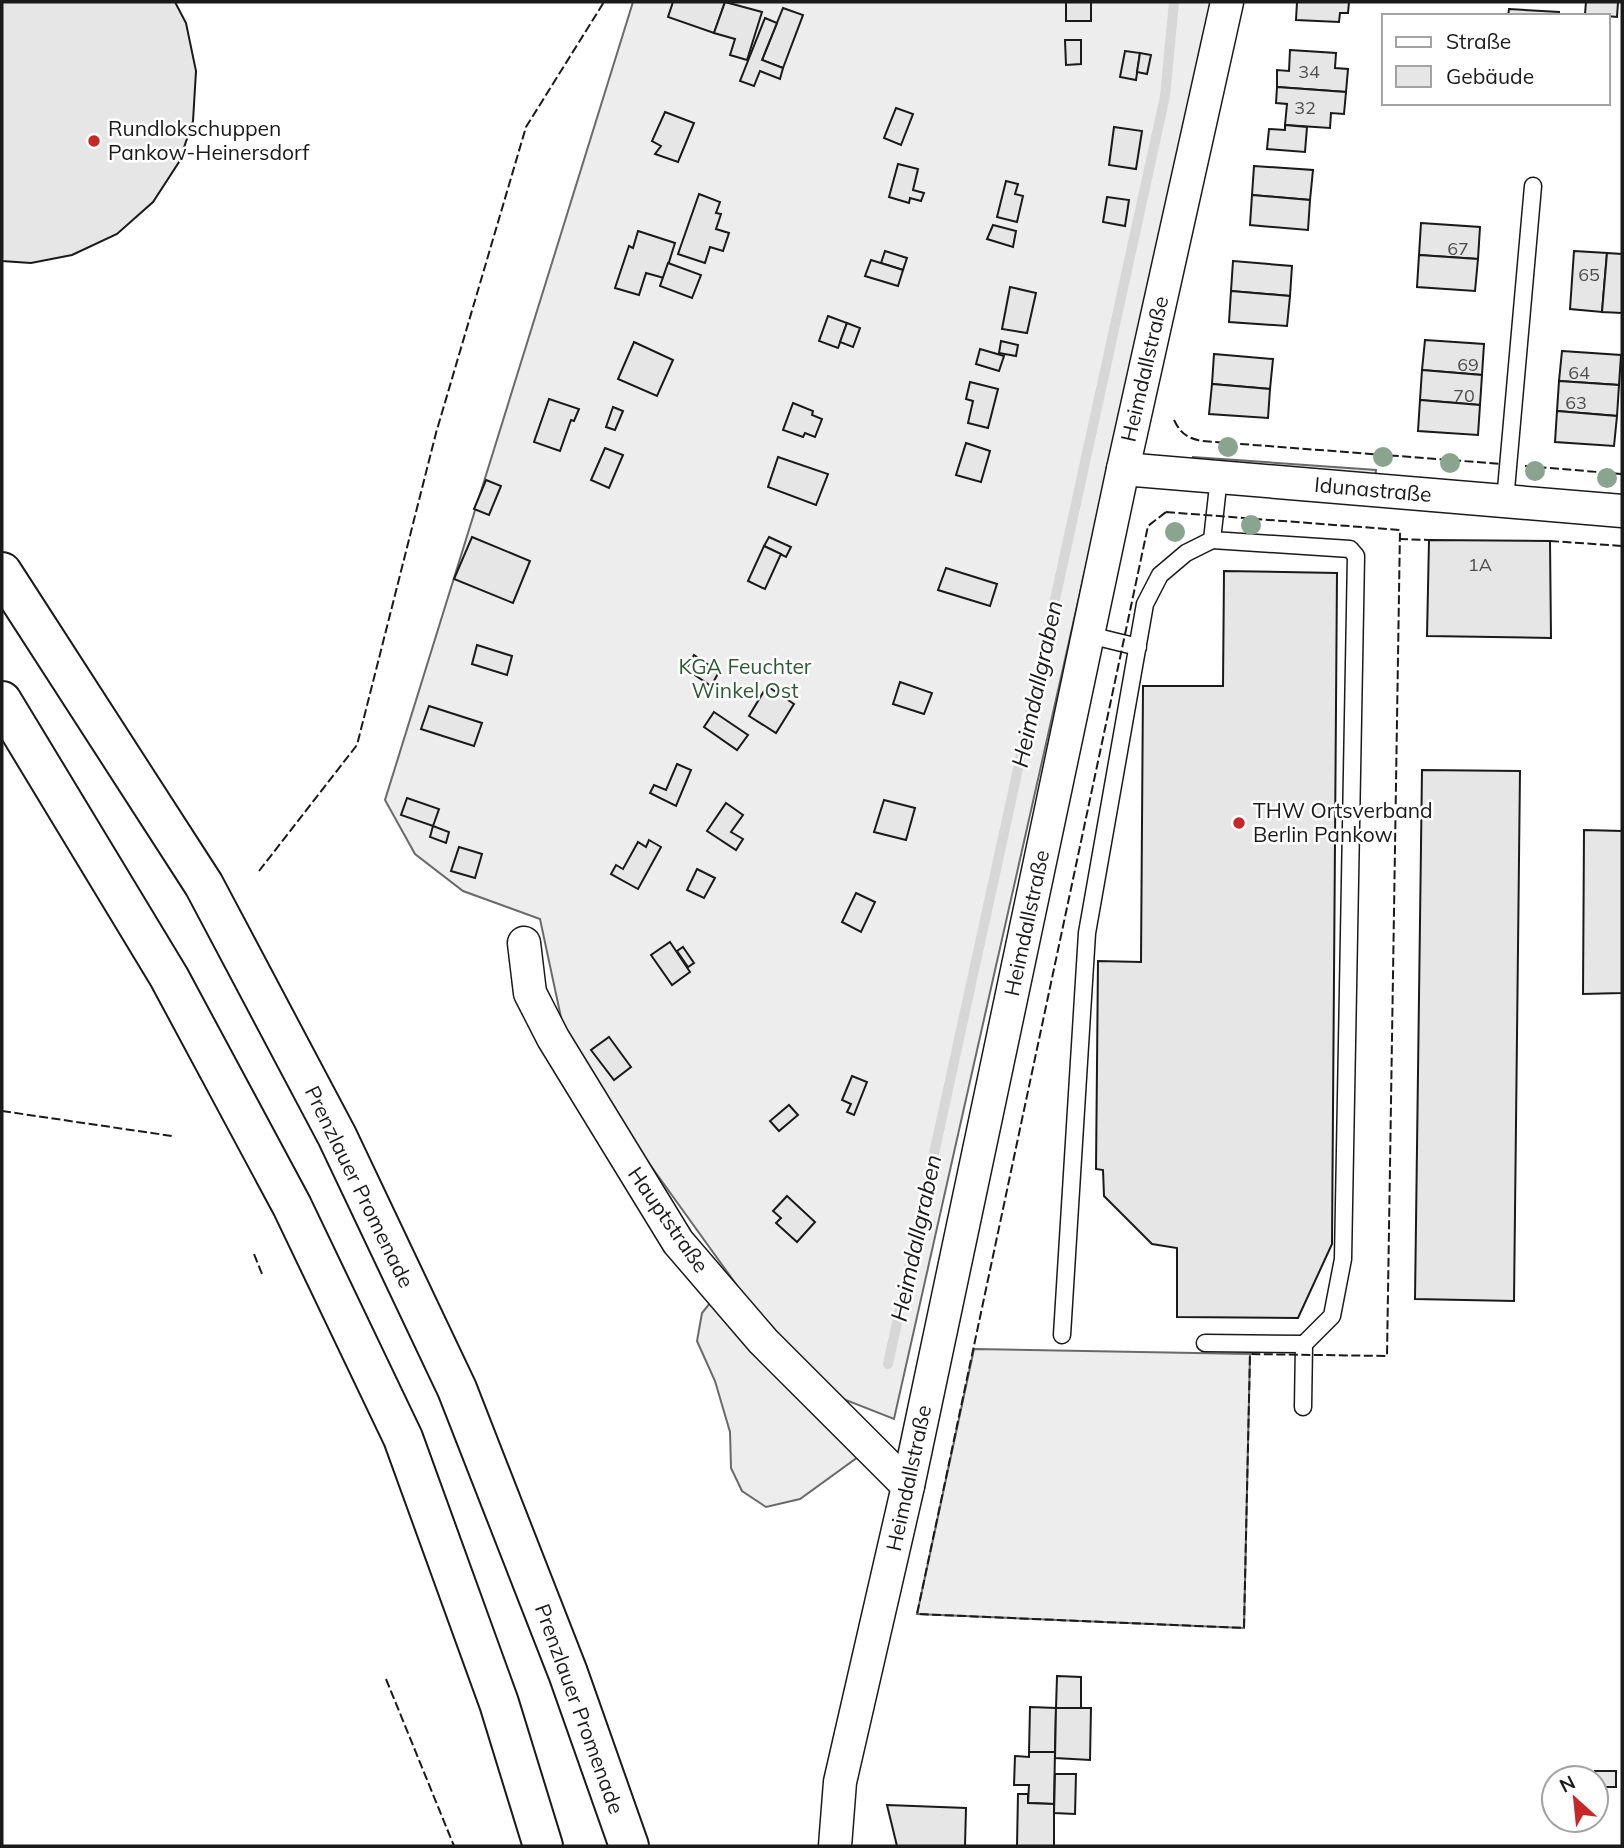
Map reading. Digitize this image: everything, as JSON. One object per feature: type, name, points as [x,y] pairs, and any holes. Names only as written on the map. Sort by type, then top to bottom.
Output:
[{"type":"main road","name":"Prenzlauer Promenade","points":[[2,572],[204,885],[337,1136],[457,1389],[568,1673],[629,1846]]},
{"type":"main road","points":[[2,701],[169,977],[292,1206],[403,1438],[499,1703],[543,1846]]},
{"type":"street","name":"Heimdallstraße","points":[[835,1846],[840,1782],[908,1486],[1123,469],[1227,2]]},
{"type":"street","name":"Idunastraße","points":[[1123,469],[1622,511]]},
{"type":"street","name":"Hauptstraße","points":[[524,943],[530,993],[553,1038],[678,1242],[763,1341],[908,1486]]},
{"type":"lane","points":[[1505,501],[1533,186]]},
{"type":"lane","points":[[1212,540],[1219,477]]},
{"type":"lane","points":[[1062,1335],[1087,933],[1145,604],[1160,575],[1186,553],[1212,540],[1350,549],[1356,556],[1343,1259],[1332,1316],[1304,1344],[1303,1407]]},
{"type":"lane","points":[[1089,635],[1138,647]]},
{"type":"lane","points":[[1205,1343],[1304,1344]]},
{"type":"shaded area","name":"KGA Feuchter Winkel Ost","points":[[633,2],[1213,2],[894,1419],[838,1397],[751,1305],[630,1137],[562,1022],[540,919],[463,891],[415,854],[385,800]]},
{"type":"shaded area","points":[[1193,457],[1376,470],[1375,480],[1192,468]]},
{"type":"shaded area","points":[[719,1292],[869,1449],[800,1499],[766,1507],[742,1491],[731,1468],[730,1432],[715,1381],[697,1341],[702,1313]]},
{"type":"shaded area","points":[[974,1349],[1250,1354],[1244,1628],[917,1614]]},
{"type":"building","name":"Rundlokschuppen Pankow-Heinersdorf","points":[[2,2],[175,2],[186,23],[196,71],[193,121],[179,162],[153,202],[117,234],[72,255],[31,263],[2,261]]},
{"type":"building","points":[[673,2],[725,2],[714,33],[668,17]]},
{"type":"building","points":[[725,2],[762,12],[747,60],[730,55],[735,39],[714,33]]},
{"type":"building","points":[[1066,2],[1091,2],[1091,21],[1066,21]]},
{"type":"building","points":[[1297,2],[1349,2],[1348,13],[1340,13],[1339,22],[1296,20]]},
{"type":"building","points":[[1586,2],[1618,2],[1617,17],[1610,16],[1610,14],[1585,14]]},
{"type":"building","points":[[783,8],[803,15],[783,68],[762,60]]},
{"type":"building","points":[[1509,9],[1559,12],[1559,14],[1508,14]]},
{"type":"building","points":[[765,18],[777,23],[762,60],[783,68],[780,79],[760,71],[754,86],[740,81]]},
{"type":"building","points":[[1065,40],[1081,40],[1081,64],[1066,65]]},
{"type":"building","points":[[1290,50],[1336,53],[1335,68],[1348,69],[1346,92],[1277,87],[1277,70],[1289,71]]},
{"type":"building","points":[[1125,51],[1140,53],[1136,80],[1120,77]]},
{"type":"building","points":[[1140,53],[1151,55],[1147,74],[1137,72]]},
{"type":"building","points":[[1277,87],[1346,92],[1344,114],[1331,113],[1330,128],[1285,125],[1287,104],[1276,103]]},
{"type":"building","points":[[896,108],[913,114],[901,145],[884,138]]},
{"type":"building","points":[[665,112],[694,123],[678,162],[655,154],[661,146],[652,141]]},
{"type":"building","points":[[1285,125],[1307,127],[1305,152],[1267,149],[1269,129],[1285,130]]},
{"type":"building","points":[[1114,127],[1142,131],[1136,169],[1109,165]]},
{"type":"building","points":[[898,164],[918,169],[913,190],[924,193],[921,201],[910,198],[909,203],[889,197]]},
{"type":"building","points":[[1254,166],[1313,170],[1310,200],[1252,195]]},
{"type":"building","points":[[1006,181],[1018,184],[1015,194],[1023,196],[1017,222],[997,217]]},
{"type":"building","points":[[699,194],[720,202],[716,213],[721,214],[716,229],[729,233],[723,251],[710,247],[705,263],[678,254]]},
{"type":"building","points":[[1252,195],[1310,200],[1308,230],[1250,225]]},
{"type":"building","points":[[1107,197],[1129,200],[1125,226],[1103,222]]},
{"type":"building","points":[[1421,223],[1480,227],[1478,259],[1419,255]]},
{"type":"building","points":[[993,225],[1016,231],[1013,247],[987,239]]},
{"type":"building","points":[[638,231],[675,243],[664,278],[646,273],[639,295],[615,288],[629,246],[633,248]]},
{"type":"building","points":[[885,251],[907,258],[903,270],[881,263]]},
{"type":"building","points":[[1574,251],[1607,253],[1602,312],[1570,309]]},
{"type":"building","points":[[1607,253],[1622,254],[1622,313],[1602,312]]},
{"type":"building","points":[[1419,255],[1478,259],[1475,291],[1417,287]]},
{"type":"building","points":[[871,260],[903,270],[898,286],[865,276]]},
{"type":"building","points":[[1233,261],[1292,266],[1290,296],[1231,291]]},
{"type":"building","points":[[668,263],[701,275],[692,298],[660,286]]},
{"type":"building","points":[[1010,287],[1036,293],[1027,333],[1002,329]]},
{"type":"building","points":[[1231,291],[1290,296],[1287,326],[1229,322]]},
{"type":"building","points":[[828,316],[847,323],[838,348],[819,341]]},
{"type":"building","points":[[847,323],[860,328],[853,347],[840,342]]},
{"type":"building","points":[[1425,340],[1484,344],[1482,375],[1422,370]]},
{"type":"building","points":[[1001,341],[1018,345],[1016,356],[999,353]]},
{"type":"building","points":[[634,342],[673,360],[657,396],[618,379]]},
{"type":"building","points":[[980,349],[1004,356],[999,371],[976,364]]},
{"type":"building","points":[[1562,351],[1621,355],[1619,385],[1559,381]]},
{"type":"building","points":[[1214,354],[1273,359],[1270,389],[1212,384]]},
{"type":"building","points":[[1422,370],[1482,375],[1480,405],[1420,400]]},
{"type":"building","points":[[1559,381],[1619,385],[1617,416],[1557,411]]},
{"type":"building","points":[[970,382],[998,389],[988,428],[968,423],[973,401],[966,399]]},
{"type":"building","points":[[1212,384],[1270,389],[1268,418],[1209,414]]},
{"type":"building","points":[[549,399],[579,409],[574,421],[571,420],[560,451],[534,442]]},
{"type":"building","points":[[1420,400],[1480,405],[1478,435],[1418,431]]},
{"type":"building","points":[[793,403],[813,411],[812,415],[822,419],[815,437],[805,433],[803,437],[783,430]]},
{"type":"building","points":[[613,407],[623,411],[615,430],[606,427]]},
{"type":"building","points":[[1557,411],[1617,416],[1614,446],[1555,442]]},
{"type":"building","points":[[966,443],[990,451],[981,482],[956,475]]},
{"type":"building","points":[[605,448],[623,455],[609,488],[591,480]]},
{"type":"building","points":[[778,457],[828,474],[816,505],[768,487]]},
{"type":"building","points":[[486,480],[501,486],[489,515],[474,509]]},
{"type":"building","points":[[472,537],[530,561],[513,603],[454,579]]},
{"type":"building","points":[[769,537],[791,547],[786,557],[764,546]]},
{"type":"building","points":[[1429,540],[1550,541],[1551,638],[1427,636]]},
{"type":"building","points":[[764,546],[781,554],[765,589],[748,581]]},
{"type":"building","points":[[946,568],[997,584],[990,606],[938,590]]},
{"type":"building","name":"THW Ortsverband Berlin Pankow","points":[[1224,571],[1337,573],[1332,1244],[1298,1318],[1177,1317],[1177,1248],[1152,1244],[1104,1196],[1103,1170],[1096,1169],[1098,961],[1141,962],[1143,686],[1223,686]]},
{"type":"building","points":[[477,645],[512,656],[507,675],[472,664]]},
{"type":"building","points":[[694,655],[719,672],[711,686],[686,669]]},
{"type":"building","points":[[900,682],[932,693],[924,714],[893,704]]},
{"type":"building","points":[[767,686],[794,704],[776,733],[749,716]]},
{"type":"building","points":[[429,706],[482,723],[474,746],[421,729]]},
{"type":"building","points":[[714,712],[748,735],[737,750],[704,727]]},
{"type":"building","points":[[677,764],[691,770],[676,806],[650,793],[654,785],[666,790]]},
{"type":"building","points":[[1422,770],[1520,771],[1514,1301],[1415,1299]]},
{"type":"building","points":[[407,798],[439,809],[433,826],[401,815]]},
{"type":"building","points":[[884,800],[915,808],[906,840],[874,832]]},
{"type":"building","points":[[726,803],[743,815],[731,832],[743,839],[736,850],[707,831]]},
{"type":"building","points":[[433,826],[449,832],[446,843],[430,837]]},
{"type":"building","points":[[1584,830],[1622,831],[1622,993],[1583,994]]},
{"type":"building","points":[[649,840],[661,847],[638,889],[611,874],[616,865],[623,869],[638,842],[646,847]]},
{"type":"building","points":[[459,847],[482,854],[475,878],[451,871]]},
{"type":"building","points":[[697,869],[715,878],[704,898],[687,890]]},
{"type":"building","points":[[856,893],[875,902],[861,932],[842,922]]},
{"type":"building","points":[[670,942],[690,972],[672,985],[651,955]]},
{"type":"building","points":[[683,947],[694,963],[688,967],[677,951]]},
{"type":"building","points":[[609,1037],[631,1067],[614,1080],[591,1050]]},
{"type":"building","points":[[852,1076],[867,1082],[854,1115],[847,1112],[851,1104],[842,1100]]},
{"type":"building","points":[[789,1105],[798,1115],[779,1131],[770,1121]]},
{"type":"building","points":[[787,1196],[815,1222],[797,1242],[776,1223],[781,1218],[773,1211]]},
{"type":"building","points":[[1057,1676],[1081,1677],[1081,1708],[1056,1708]]},
{"type":"building","points":[[1030,1707],[1056,1708],[1055,1752],[1029,1752]]},
{"type":"building","points":[[1056,1708],[1091,1708],[1090,1760],[1055,1758]]},
{"type":"building","points":[[1029,1752],[1055,1752],[1054,1804],[1028,1803],[1029,1785],[1014,1785],[1015,1756],[1029,1757]]},
{"type":"building","points":[[1610,1771],[1616,1771],[1616,1787],[1610,1787]]},
{"type":"building","points":[[1055,1774],[1076,1774],[1075,1814],[1054,1813]]},
{"type":"building","points":[[1018,1794],[1028,1794],[1028,1803],[1054,1804],[1054,1846],[1017,1846]]},
{"type":"building","points":[[887,1805],[966,1808],[965,1846],[897,1846]]},
{"type":"waterway","name":"Heimdallgraben","points":[[888,1364],[1165,96],[1174,2]]},
{"type":"fence","points":[[259,871],[357,745],[436,433],[526,127],[604,2]]},
{"type":"fence","points":[[1174,420],[1185,435],[1202,441],[1502,464]]},
{"type":"fence","points":[[1525,466],[1622,474]]},
{"type":"fence","points":[[1166,512],[1400,530],[1387,1356],[1250,1354],[1244,1628],[917,1614],[1148,526],[1166,512]]},
{"type":"fence","points":[[1399,539],[1429,540]]},
{"type":"fence","points":[[1550,541],[1622,546]]},
{"type":"fence","points":[[2,1111],[172,1136]]},
{"type":"fence","points":[[254,1254],[262,1274]]},
{"type":"fence","points":[[386,1679],[454,1846]]},
{"type":"place","name":"Rundlokschuppen Pankow-Heinersdorf","points":[[94,141]]},
{"type":"place","name":"THW Ortsverband Berlin Pankow","points":[[1239,823]]}]
